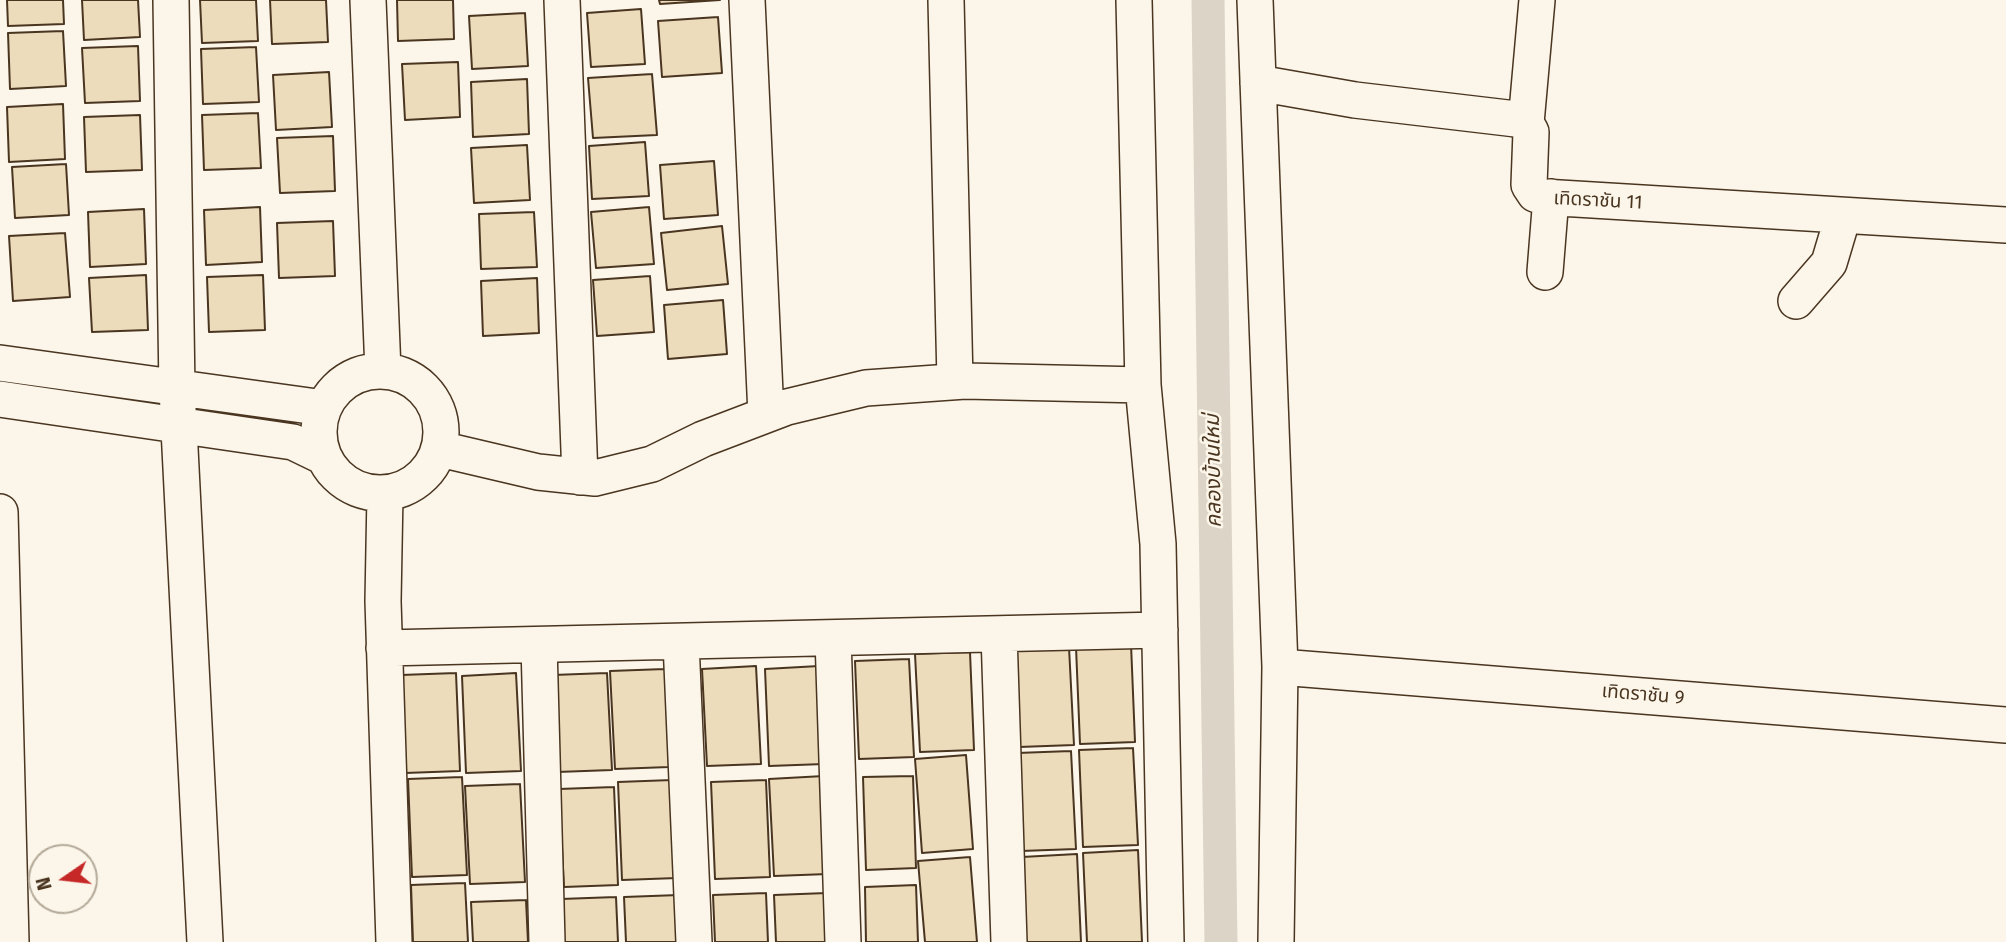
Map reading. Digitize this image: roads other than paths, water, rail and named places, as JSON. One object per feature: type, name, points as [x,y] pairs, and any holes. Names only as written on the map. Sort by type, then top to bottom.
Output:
[{"type":"street","points":[[170,0],[177,389],[205,942]]},
{"type":"street","points":[[368,0],[383,371]]},
{"type":"street","points":[[562,0],[580,477]]},
{"type":"street","points":[[747,0],[766,415]]},
{"type":"street","points":[[946,0],[954,382]]},
{"type":"street","points":[[1134,0],[1143,385],[1158,544],[1166,942]]},
{"type":"street","points":[[1255,0],[1280,667],[1276,942]]},
{"type":"street","points":[[1258,83],[1354,100],[1516,119],[1526,123],[1537,0]]},
{"type":"street","name":"เทิดราชัน 11","points":[[1526,123],[1531,132],[1529,185],[1535,194],[1551,198],[2006,225]]},
{"type":"street","points":[[1545,272],[1551,198]]},
{"type":"street","points":[[1796,301],[1829,263],[1843,216]]},
{"type":"street","points":[[0,363],[324,408]]},
{"type":"street","points":[[383,371],[409,379],[430,396],[440,422],[440,450],[432,467],[419,480],[403,490],[385,494],[354,488],[332,470],[324,457],[319,426],[324,408],[333,392],[348,380],[365,373],[383,371]]},
{"type":"street","points":[[440,450],[538,472],[595,478],[652,464],[703,439],[766,415],[866,388],[954,382],[1143,385]]},
{"type":"street","points":[[0,399],[293,442],[324,457]]},
{"type":"street","points":[[385,494],[384,649],[394,942]]},
{"type":"street","points":[[0,512],[11,942]]},
{"type":"street","points":[[384,649],[1160,631]]},
{"type":"street","points":[[999,634],[1009,942]]},
{"type":"street","points":[[833,638],[843,942]]},
{"type":"street","points":[[681,642],[694,942]]},
{"type":"street","points":[[539,645],[547,942]]},
{"type":"street","name":"เทิดราชัน 9","points":[[1280,667],[2006,724]]},
{"type":"waterway","name":"คลองบ้านใหม่","points":[[1208,0],[1221,942]]}]
